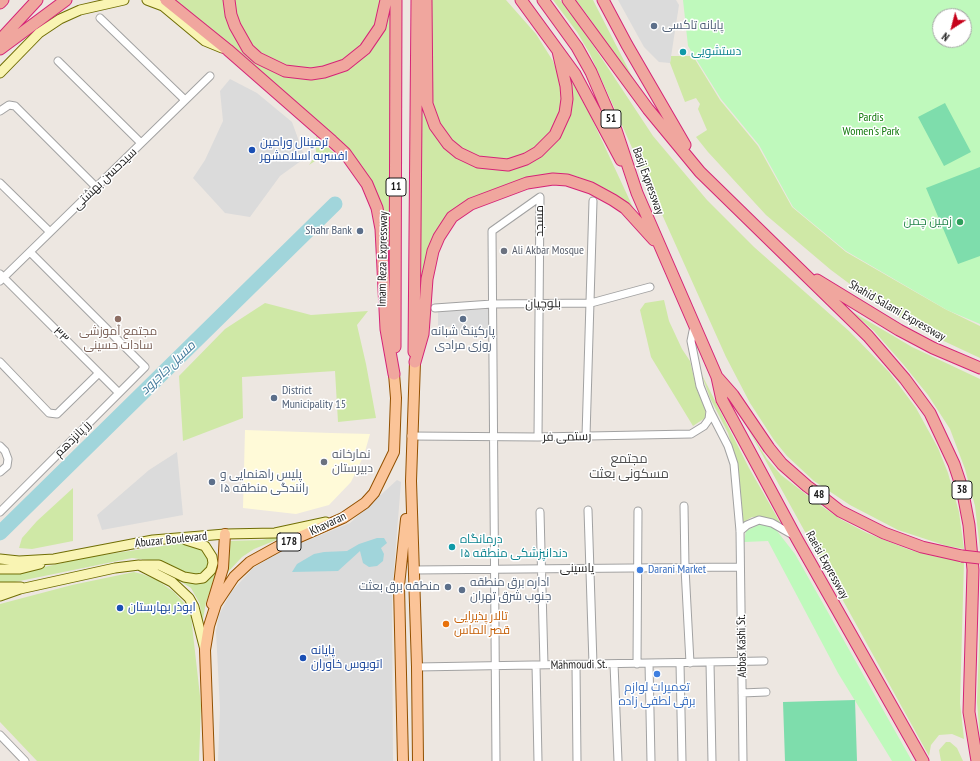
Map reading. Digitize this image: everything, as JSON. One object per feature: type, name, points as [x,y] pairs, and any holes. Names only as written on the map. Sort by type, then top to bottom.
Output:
[{"type":"highway","points":[[0,3],[3,0]]},
{"type":"highway","points":[[0,40],[37,0]]},
{"type":"highway","points":[[0,49],[66,0]]},
{"type":"highway","points":[[166,0],[228,50],[344,153],[373,194],[381,228],[386,329],[394,374]]},
{"type":"highway","points":[[229,0],[231,15],[235,26],[248,49],[258,58],[284,71],[311,74],[324,72],[345,64],[365,49],[380,27],[386,0]]},
{"type":"highway","name":"Imam Reza Expressway","points":[[394,374],[396,0]]},
{"type":"highway","name":"11","points":[[415,362],[417,0]]},
{"type":"highway","points":[[426,0],[427,104],[435,126],[441,136],[448,144],[468,159],[488,164],[508,164],[526,159],[548,144],[561,125],[567,99],[566,86],[558,52]]},
{"type":"highway","points":[[521,0],[575,74],[637,193]]},
{"type":"highway","name":"Basij Expressway","points":[[543,0],[577,47],[591,72],[616,130],[637,193],[717,377]]},
{"type":"highway","points":[[568,0],[648,108],[700,172],[804,273]]},
{"type":"highway","points":[[603,0],[627,45],[700,172]]},
{"type":"highway","points":[[415,362],[423,334],[427,279],[433,251],[442,231],[452,217],[471,204],[527,183],[553,179],[567,180],[591,188],[620,205],[634,217],[660,247]]},
{"type":"highway","name":"Shahid Salami Expressway","points":[[804,273],[906,334],[933,348],[980,368]]},
{"type":"highway","name":"38","points":[[804,273],[868,336],[905,379],[930,413],[954,464],[967,511],[972,546],[973,570],[969,712],[977,761]]},
{"type":"highway","name":"Raeisi Expressway","points":[[717,377],[722,400],[797,539],[923,761]]},
{"type":"highway","name":"48","points":[[717,377],[733,395],[768,448],[778,459],[807,486],[840,511],[884,533],[922,547],[962,556],[980,558]]},
{"type":"main road","points":[[0,73],[39,33],[60,19],[80,10],[124,0]]},
{"type":"main road","points":[[147,0],[163,6],[205,41],[228,50]]},
{"type":"main road","points":[[415,362],[411,436],[411,481],[417,667],[418,761]]},
{"type":"main road","name":"Khavaran","points":[[208,758],[205,650],[209,626],[216,604],[226,587],[250,562],[279,546],[343,518],[365,503],[374,493],[394,452],[396,398],[394,374]]},
{"type":"main road","points":[[404,761],[399,586],[411,481]]},
{"type":"main road","name":"Abuzar Boulevard","points":[[0,559],[19,561],[54,559],[153,540],[226,534],[275,533],[343,518]]},
{"type":"main road","points":[[209,626],[212,605],[223,568],[226,534]]},
{"type":"main road","points":[[139,565],[159,565],[184,577],[196,579],[207,575],[211,570],[213,563],[212,557],[208,549],[200,543],[187,540],[153,540]]},
{"type":"main road","points":[[0,569],[20,569],[54,559]]},
{"type":"main road","name":"Abuzar Boulevard","points":[[0,596],[30,587],[115,568],[139,565],[172,582],[190,598],[194,607],[205,650]]},
{"type":"main road","points":[[0,587],[30,587]]},
{"type":"street","points":[[100,18],[185,100]]},
{"type":"street","points":[[58,61],[141,144]]},
{"type":"street","name":"سیدحسن بهشتی","points":[[1,278],[30,252],[210,76]]},
{"type":"street","points":[[0,111],[9,105],[15,106],[96,187]]},
{"type":"street","points":[[0,183],[50,232]]},
{"type":"street","name":"مسجد","points":[[492,304],[492,231],[540,197],[539,304]]},
{"type":"street","points":[[586,436],[593,201]]},
{"type":"street","name":"رز پانزدهم","points":[[0,512],[145,367],[30,252]]},
{"type":"street","name":"۳۳","points":[[1,278],[119,393]]},
{"type":"street","name":"بلوچیان","points":[[434,308],[492,304],[591,303],[650,287]]},
{"type":"street","points":[[492,304],[496,761]]},
{"type":"street","points":[[538,437],[539,304]]},
{"type":"street","name":"Abbas Kashi St.","points":[[694,326],[691,341],[700,386],[710,411],[728,446],[734,464],[740,531],[743,761]]},
{"type":"street","points":[[0,362],[49,413],[56,414],[99,373]]},
{"type":"street","name":"رستمی فر","points":[[411,436],[493,438],[691,434],[704,426],[709,419],[710,411]]},
{"type":"street","points":[[0,472],[6,466],[8,459],[3,449]]},
{"type":"street","points":[[684,506],[685,568],[690,663]]},
{"type":"street","points":[[588,510],[592,664]]},
{"type":"street","points":[[637,664],[639,568],[638,511]]},
{"type":"street","points":[[540,512],[540,569],[544,665]]},
{"type":"street","points":[[740,531],[754,521],[763,521],[788,531],[797,539]]},
{"type":"street","name":"یاسینی","points":[[414,570],[740,567]]},
{"type":"street","name":"Mahmoudi St.","points":[[417,667],[764,661]]},
{"type":"street","points":[[680,663],[682,761]]},
{"type":"street","points":[[710,663],[712,761]]},
{"type":"street","points":[[614,664],[618,761]]},
{"type":"street","points":[[649,664],[651,761]]},
{"type":"street","points":[[536,665],[538,761]]},
{"type":"street","points":[[576,665],[577,761]]},
{"type":"street","points":[[742,693],[766,692]]},
{"type":"street","points":[[0,735],[25,761]]},
{"type":"shaded area","name":"پایانه تاکسی","points":[[618,0],[676,0],[679,5],[670,63],[659,62],[644,47]]},
{"type":"shaded area","points":[[230,79],[257,93],[292,122],[305,158],[280,176],[250,217],[225,213],[193,178],[205,160],[223,121],[220,91]]},
{"type":"shaded area","name":"پارکینگ شبانه روزی مرادی","points":[[488,309],[489,334],[454,335],[454,327],[438,327],[438,311]]},
{"type":"shaded area","points":[[245,430],[370,434],[364,455],[351,482],[329,505],[296,514],[243,508]]},
{"type":"shaded area","points":[[177,452],[183,515],[102,530],[97,515],[149,470]]},
{"type":"shaded area","points":[[397,480],[401,482],[392,594],[393,761],[218,761],[220,709],[216,631],[219,615],[231,592],[253,568],[280,552],[350,523]]},
{"type":"green space","points":[[174,0],[225,0],[236,38],[294,77],[311,79],[352,65],[391,1],[389,300],[372,184]]},
{"type":"green space","points":[[233,0],[380,0],[380,6],[378,18],[372,32],[366,41],[349,58],[319,70],[292,69],[263,56],[249,43],[240,29]]},
{"type":"green space","points":[[431,0],[506,0],[536,34],[553,61],[560,79],[563,93],[558,123],[541,145],[515,159],[489,161],[466,153],[449,140],[434,114],[431,91]]},
{"type":"green space","points":[[553,0],[560,0],[583,30],[653,136],[707,200],[754,247],[849,331],[889,372],[916,408],[938,448],[948,473],[959,512],[964,549],[947,546],[898,530],[850,505],[814,481],[787,456],[774,440],[750,403],[726,357],[590,54],[577,32]]},
{"type":"green space","points":[[576,0],[593,0],[639,90],[588,16]]},
{"type":"green space","name":"Pardis Women's Park","points":[[683,0],[980,0],[980,324],[947,310],[846,251],[793,207],[759,145],[721,99],[688,46]]},
{"type":"green space","points":[[671,56],[693,56],[720,100],[758,146],[792,207],[846,252],[945,309],[980,326],[980,358],[918,329],[870,299],[831,270],[766,215],[696,137],[707,130],[698,109],[700,104],[696,98],[685,102],[670,63]]},
{"type":"green space","points":[[423,57],[427,116],[474,165],[542,154],[550,148],[561,134],[571,112],[573,93],[568,74],[591,117],[637,216],[592,183],[576,176],[521,180],[494,189],[463,203],[450,213],[425,265],[420,294]]},
{"type":"green space","points":[[945,103],[971,152],[944,166],[918,117]]},
{"type":"green space","points":[[316,136],[335,154],[321,157],[309,165],[316,155]]},
{"type":"green space","name":"زمین چمن","points":[[980,167],[980,256],[958,264],[926,188]]},
{"type":"green space","points":[[664,300],[669,321],[682,349],[690,361],[697,390],[706,409],[705,418],[693,426],[651,357],[640,310],[645,303]]},
{"type":"green space","points":[[265,303],[311,315],[368,311],[357,325],[376,418],[338,422],[335,371],[242,377],[243,418],[183,441],[179,376],[225,329]]},
{"type":"green space","points":[[851,311],[912,347],[980,379],[980,549],[975,506],[965,469],[950,429],[928,395],[903,364],[874,331]]},
{"type":"green space","points":[[701,373],[749,468],[781,524],[762,517],[752,517],[742,523],[738,467],[728,433],[710,398]]},
{"type":"green space","points":[[747,427],[767,459],[781,475],[842,520],[867,533],[910,550],[964,562],[960,703],[964,739],[952,734],[939,735],[931,745],[929,756]]},
{"type":"green space","points":[[73,488],[73,541],[32,549],[19,548],[22,538],[37,521]]},
{"type":"green space","points":[[760,524],[770,525],[777,531],[795,554],[912,761],[892,761],[838,673],[768,541],[744,542],[746,531]]},
{"type":"green space","points":[[296,532],[254,549],[242,557],[226,574],[229,561],[229,541],[262,540]]},
{"type":"green space","points":[[183,543],[204,549],[209,559],[207,568],[203,573],[197,576],[187,574],[157,561],[132,558],[0,585],[0,572],[26,571],[89,557]]},
{"type":"green space","points":[[223,558],[206,602],[202,625],[200,604],[191,588],[161,569],[179,577],[212,574]]},
{"type":"green space","points":[[134,572],[157,580],[174,592],[185,604],[191,616],[201,705],[199,761],[37,761],[0,722],[0,604],[72,585]]},
{"type":"green space","points":[[980,619],[980,738],[977,702]]},
{"type":"green space","points":[[855,700],[857,761],[785,761],[783,702]]},
{"type":"green space","points":[[946,742],[950,742],[957,748],[963,761],[941,761],[939,750]]},
{"type":"water","points":[[377,538],[384,538],[387,543],[381,548],[384,554],[383,561],[377,566],[369,567],[363,563],[360,551],[338,571],[292,572],[297,564],[314,554],[347,551],[359,544]]},
{"type":"waterway","name":"مسیل جاجرود","points":[[0,533],[335,204]]},
{"type":"place","name":"پایانه تاکسی","points":[[654,26]]},
{"type":"place","name":"دستشویی","points":[[683,52]]},
{"type":"place","name":"ترمینال ورامین افسریه اسلامشهر","points":[[252,150]]},
{"type":"place","name":"زمین چمن","points":[[960,222]]},
{"type":"place","name":"Shahr Bank","points":[[360,231]]},
{"type":"place","name":"Ali Akbar Mosque","points":[[504,251]]},
{"type":"place","name":"مجتمع آموزشی سادات حسینی","points":[[118,319]]},
{"type":"place","name":"پارکینگ شبانه روزی مرادی","points":[[463,319]]},
{"type":"place","name":"District Municipality 15","points":[[274,398]]},
{"type":"place","name":"نمارخانه دبیرستان","points":[[324,462]]},
{"type":"place","name":"پلیس راهنمایی و رانندگی منطقه ۱۵","points":[[212,482]]},
{"type":"place","name":"درمانگاه دندانپزشکی منطقه ۱۵","points":[[452,547]]},
{"type":"place","name":"Darani Market","points":[[640,570]]},
{"type":"place","name":"منطقه برق بعثت","points":[[448,587]]},
{"type":"place","name":"اداره برق منطقه جنوب شرق تهران","points":[[462,590]]},
{"type":"place","name":"ابوذر بهارستان","points":[[120,608]]},
{"type":"place","name":"تالار پذیرایی قصر الماس","points":[[446,624]]},
{"type":"place","name":"پایانه اتوبوس خاوران","points":[[303,658]]},
{"type":"place","name":"تعمیرات لوازم برقی لطفی زاده","points":[[657,674]]},
{"type":"district","name":"مجتمع مسکونی بعثت","points":[[629,466]]}]
